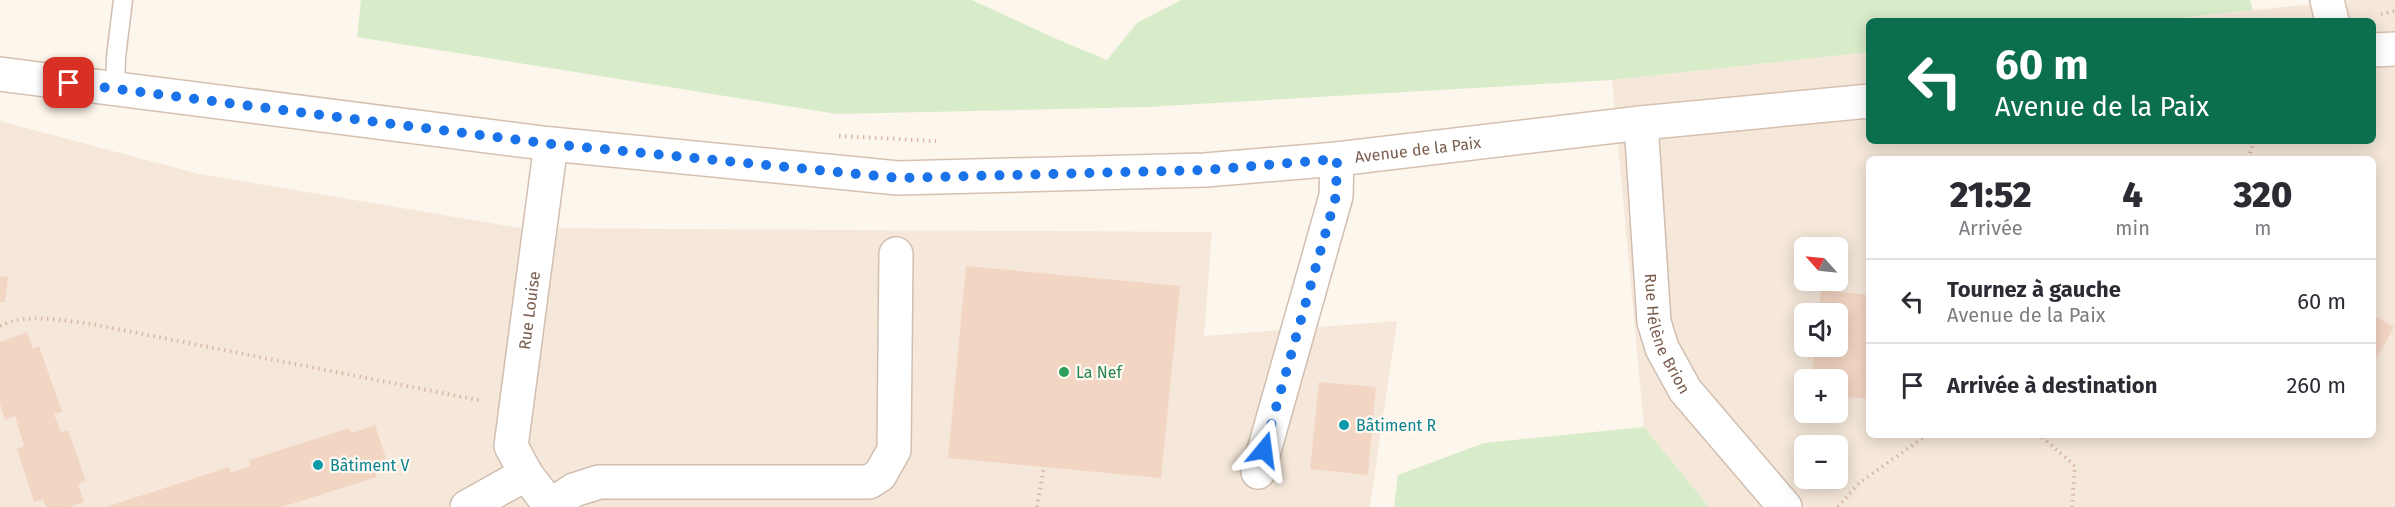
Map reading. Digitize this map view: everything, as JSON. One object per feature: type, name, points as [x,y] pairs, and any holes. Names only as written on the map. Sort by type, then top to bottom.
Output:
[{"type":"street","points":[[2327,0],[2331,18]]},
{"type":"street","points":[[2376,50],[2395,49]]},
{"type":"street","name":"Avenue de la Paix","points":[[0,74],[551,144],[898,178],[1205,170],[1337,159],[1641,123],[1866,101]]},
{"type":"street","name":"Rue Hélène Brion","points":[[1641,123],[1654,322],[1662,348],[1685,390],[1785,507]]},
{"type":"street","name":"Rue Louise","points":[[550,507],[526,474],[511,446],[551,144]]},
{"type":"street","points":[[1258,472],[1336,196],[1337,159]]},
{"type":"street","points":[[550,507],[574,490],[599,482],[869,482],[880,475],[894,450],[896,254]]},
{"type":"street","points":[[467,507],[526,474]]},
{"type":"lane","points":[[115,89],[116,57],[123,0]]},
{"type":"path","points":[[838,136],[943,141]]},
{"type":"path","points":[[0,326],[12,320],[40,319],[92,324],[516,408]]},
{"type":"path","points":[[1838,507],[1859,483],[1923,438]]},
{"type":"path","points":[[2043,438],[2075,466],[2072,507]]},
{"type":"path","points":[[1037,507],[1044,467]]},
{"type":"shaded area","points":[[2350,0],[2395,0],[2395,507],[1709,507],[1644,427],[1612,80],[1866,52],[1866,144],[2376,144],[2376,18],[2179,18]]},
{"type":"shaded area","points":[[0,121],[199,174],[520,228],[1212,232],[1204,336],[1397,321],[1370,507],[0,507]]},
{"type":"green space","points":[[361,0],[972,0],[1107,60],[1137,23],[1181,0],[2250,0],[2253,10],[2178,18],[1866,18],[1866,52],[1612,80],[1147,107],[837,114],[357,37]]},
{"type":"green space","points":[[1644,427],[1709,507],[1394,507],[1398,475],[1484,443]]},
{"type":"building","name":"La Nef","points":[[966,266],[1180,286],[1161,478],[948,458]]},
{"type":"building","points":[[0,276],[8,277],[5,302],[0,302]]},
{"type":"building","points":[[1821,291],[1866,295],[1866,399],[1848,397],[1848,369],[1812,369],[1814,357],[1848,357],[1848,303],[1819,303]]},
{"type":"building","points":[[2376,317],[2394,327],[2376,359]]},
{"type":"building","points":[[27,332],[33,349],[39,346],[62,412],[54,414],[61,433],[68,430],[86,481],[78,484],[84,502],[69,507],[46,507],[43,499],[34,502],[17,449],[24,446],[15,416],[5,420],[0,404],[0,342]]},
{"type":"building","name":"Bâtiment R","points":[[1319,382],[1376,387],[1368,475],[1310,469]]},
{"type":"building","name":"Bâtiment V","points":[[375,425],[388,464],[374,469],[377,477],[282,507],[106,507],[229,467],[230,473],[251,466],[249,460],[349,428],[352,433]]},
{"type":"place","name":"La Nef","points":[[1064,372]]},
{"type":"place","name":"Bâtiment R","points":[[1344,425]]},
{"type":"place","name":"Bâtiment V","points":[[318,465]]},
{"type":"route","points":[[69,83],[551,144],[898,178],[1205,170],[1337,159],[1336,196],[1264,450]]}]
